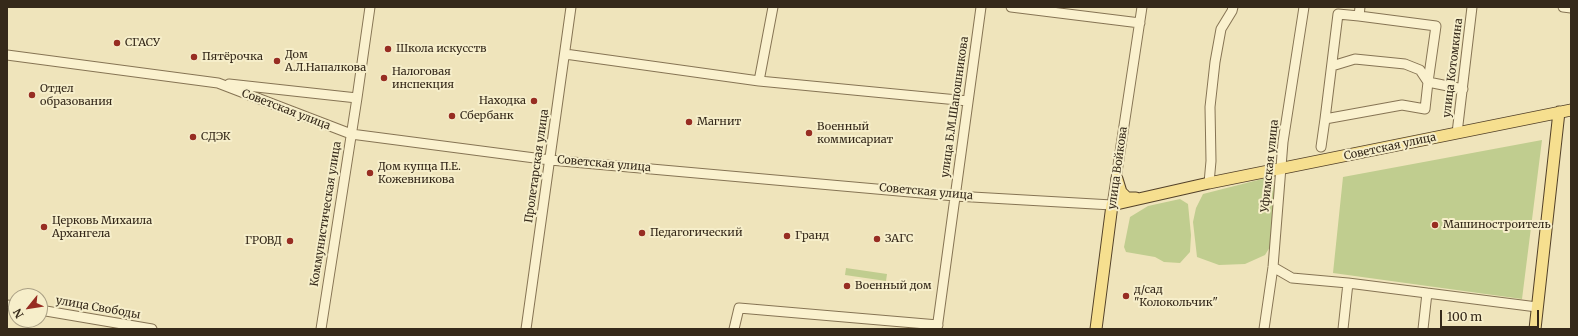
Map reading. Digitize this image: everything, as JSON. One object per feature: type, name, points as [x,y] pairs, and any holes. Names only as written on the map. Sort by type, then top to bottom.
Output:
[{"type":"main road","name":"Советская улица","points":[[1112,205],[1209,183],[1280,170],[1571,110]]},
{"type":"main road","points":[[1535,329],[1559,112]]},
{"type":"main road","points":[[1117,179],[1121,192],[1127,198],[1141,199]]},
{"type":"main road","points":[[1109,233],[1116,217],[1123,208],[1141,199]]},
{"type":"main road","name":"улица Войкова","points":[[1096,329],[1112,205]]},
{"type":"street","name":"Коммунистическая улица","points":[[321,329],[370,7]]},
{"type":"street","name":"Пролетарская улица","points":[[526,329],[571,7]]},
{"type":"street","points":[[759,81],[772,7]]},
{"type":"street","name":"улица Б.М.Шапошникова","points":[[938,327],[981,7]]},
{"type":"street","points":[[1011,7],[1140,23]]},
{"type":"street","name":"улица Войкова","points":[[1112,205],[1142,7]]},
{"type":"street","points":[[1209,183],[1211,161],[1210,107],[1215,62],[1221,29],[1233,7]]},
{"type":"street","name":"Уфимская улица","points":[[1264,329],[1273,267],[1280,170],[1304,7]]},
{"type":"street","name":"улица Котомкина","points":[[1457,133],[1472,7]]},
{"type":"street","points":[[1563,7],[1571,8]]},
{"type":"street","points":[[1321,147],[1338,14],[1359,12],[1436,26],[1425,109],[1402,105],[1325,119]]},
{"type":"street","points":[[565,54],[759,81],[968,101]]},
{"type":"street","name":"Советская улица","points":[[7,55],[218,83],[351,134],[550,160],[955,196],[1112,205]]},
{"type":"street","points":[[1332,66],[1355,59],[1405,64],[1420,70],[1428,82],[1463,89]]},
{"type":"street","points":[[218,83],[357,98]]},
{"type":"street","points":[[1273,267],[1292,278],[1348,283],[1537,307]]},
{"type":"street","points":[[1343,329],[1348,283]]},
{"type":"street","points":[[1423,329],[1427,293]]},
{"type":"street","points":[[734,329],[738,308],[938,327]]},
{"type":"street","name":"улица Свободы","points":[[48,311],[152,329]]},
{"type":"green space","name":"Машиностроитель","points":[[1542,140],[1522,299],[1333,273],[1343,177]]},
{"type":"green space","points":[[1266,178],[1272,180],[1275,194],[1273,242],[1265,255],[1245,264],[1219,265],[1197,257],[1193,222],[1196,208],[1203,194]]},
{"type":"green space","points":[[1180,199],[1188,204],[1191,235],[1190,252],[1180,263],[1164,262],[1155,257],[1126,252],[1124,247],[1130,217],[1148,206]]},
{"type":"green space","points":[[846,268],[887,274],[886,281],[845,275]]},
{"type":"place","name":"СГАСУ","points":[[117,43]]},
{"type":"place","name":"Школа искусств","points":[[388,49]]},
{"type":"place","name":"Пятёрочка","points":[[194,57]]},
{"type":"place","name":"Дом А.Л.Напалкова","points":[[277,61]]},
{"type":"place","name":"Налоговая инспекция","points":[[384,78]]},
{"type":"place","name":"Отдел образования","points":[[32,95]]},
{"type":"place","name":"Находка","points":[[534,101]]},
{"type":"place","name":"Сбербанк","points":[[452,116]]},
{"type":"place","name":"Магнит","points":[[689,122]]},
{"type":"place","name":"Военный коммисариат","points":[[809,133]]},
{"type":"place","name":"СДЭК","points":[[193,137]]},
{"type":"place","name":"Дом купца П.Е. Кожевникова","points":[[370,173]]},
{"type":"place","name":"Машиностроитель","points":[[1435,225]]},
{"type":"place","name":"Церковь Михаила Архангела","points":[[44,227]]},
{"type":"place","name":"Педагогический","points":[[642,233]]},
{"type":"place","name":"Гранд","points":[[787,236]]},
{"type":"place","name":"ЗАГС","points":[[877,239]]},
{"type":"place","name":"ГРОВД","points":[[290,241]]},
{"type":"place","name":"Военный дом","points":[[847,286]]},
{"type":"place","name":"д/сад \"Колокольчик\"","points":[[1126,296]]}]
